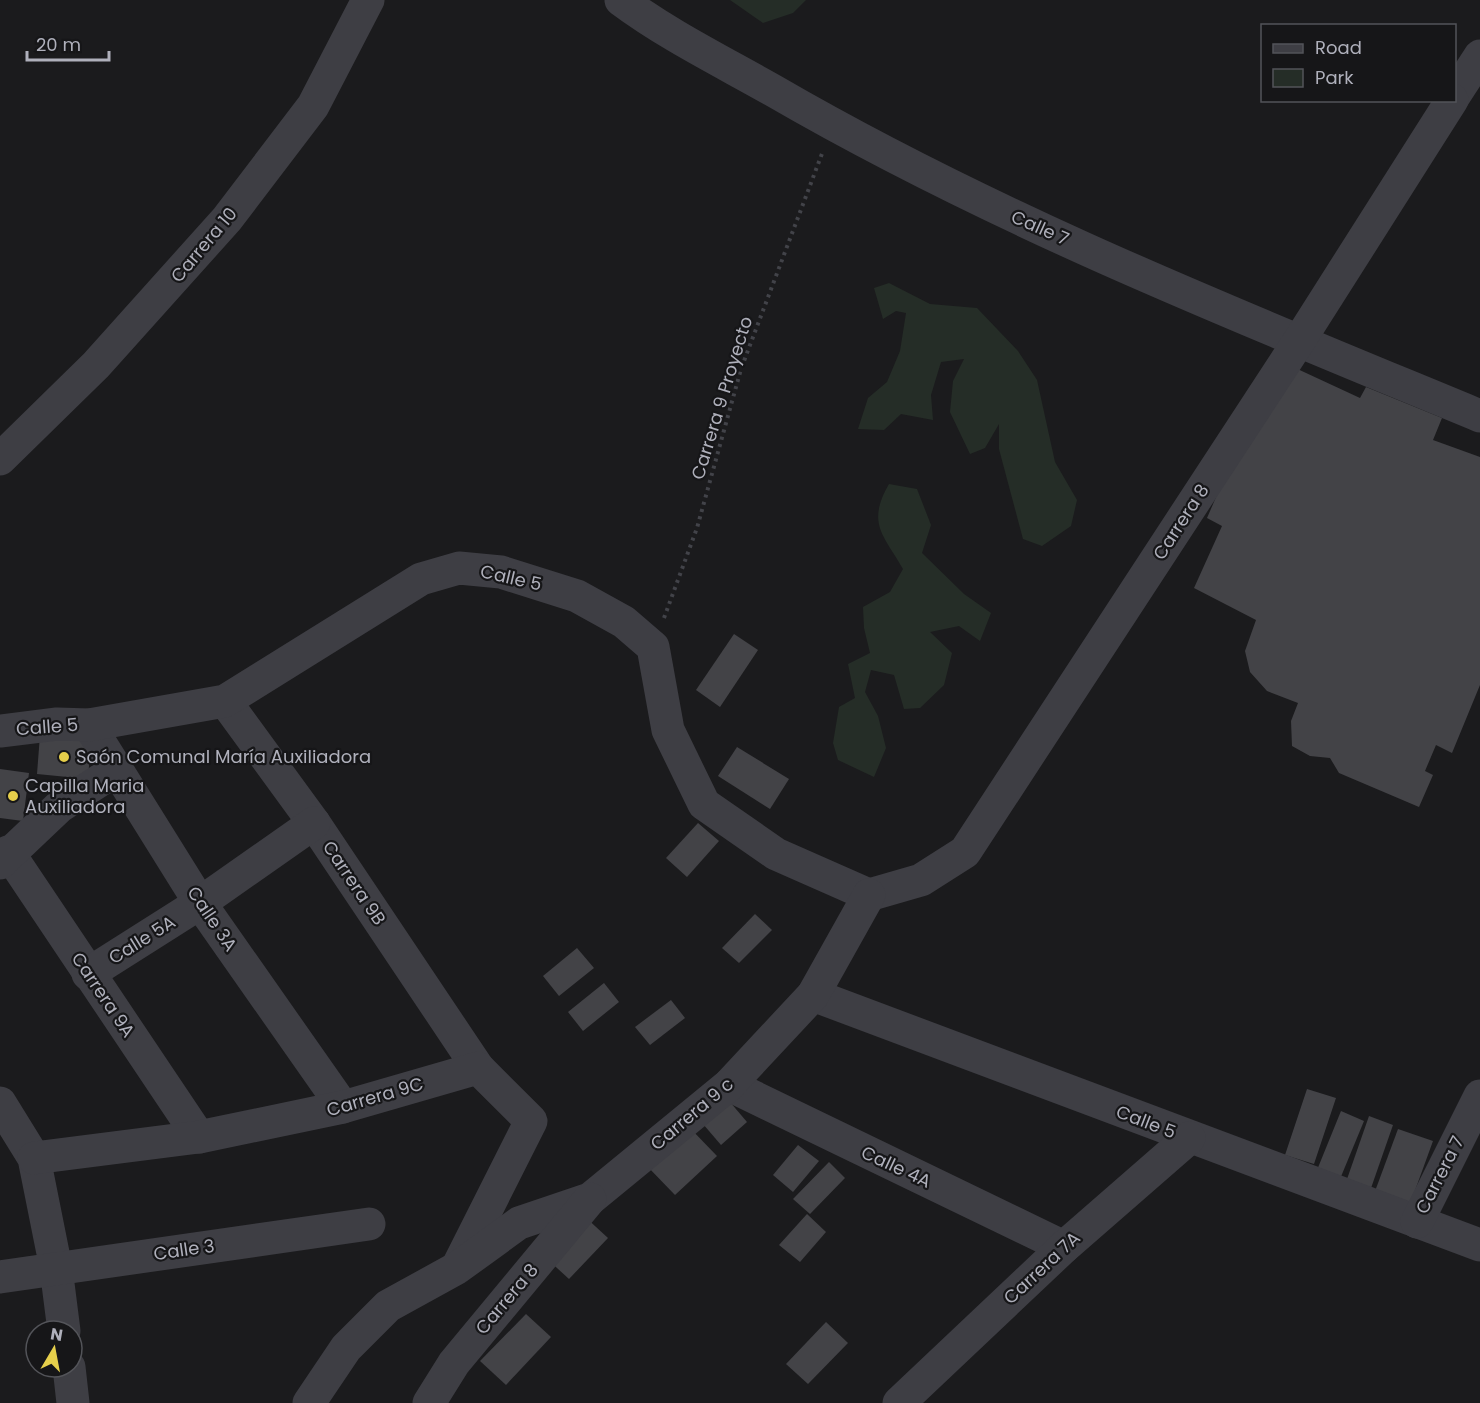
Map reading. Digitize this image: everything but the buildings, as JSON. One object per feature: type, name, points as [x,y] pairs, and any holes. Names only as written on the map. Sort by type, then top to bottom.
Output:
[{"type":"street","name":"Carrera 10","points":[[0,459],[96,365],[227,219],[313,106],[368,0]]},
{"type":"street","name":"Calle 7","points":[[621,0],[833,125],[982,203],[1299,341],[1480,416]]},
{"type":"street","points":[[1456,94],[1480,56]]},
{"type":"street","name":"Carrera 8","points":[[869,895],[921,880],[965,852],[1299,341],[1451,102]]},
{"type":"street","name":"Calle 5","points":[[0,731],[57,724],[89,724],[225,701],[421,579],[459,568],[501,572],[577,596],[624,622],[652,647]]},
{"type":"street","points":[[652,647],[668,730],[704,804],[776,854],[869,895]]},
{"type":"street","name":"Carrera 9B","points":[[225,701],[314,823],[478,1068]]},
{"type":"street","name":"Calle 3A","points":[[89,724],[200,903],[343,1107]]},
{"type":"street","points":[[4,857],[59,807],[116,770]]},
{"type":"street","name":"Calle 5A","points":[[88,974],[200,903],[314,823]]},
{"type":"street","name":"Carrera 9A","points":[[4,857],[88,974],[199,1137]]},
{"type":"street","name":"Carrera 9 c","points":[[309,1403],[346,1348],[388,1306],[457,1268],[519,1223],[590,1199],[729,1085],[813,995],[869,895]]},
{"type":"street","name":"Calle 5","points":[[813,995],[1189,1138],[1480,1245]]},
{"type":"street","points":[[457,1268],[531,1121],[478,1068]]},
{"type":"street","name":"Carrera 9C","points":[[19,1149],[199,1137],[343,1107],[478,1068]]},
{"type":"street","name":"Calle 4A","points":[[729,1085],[1065,1247]]},
{"type":"street","name":"Carrera 7","points":[[1417,1222],[1480,1096]]},
{"type":"street","points":[[0,1103],[19,1149],[56,1268],[62,1319]]},
{"type":"street","name":"Carrera 7A","points":[[899,1403],[1065,1247],[1189,1138]]},
{"type":"street","name":"Carrera 8","points":[[429,1403],[454,1363],[590,1199]]},
{"type":"street","name":"Calle 3","points":[[0,1277],[369,1224]]},
{"type":"street","points":[[70,1379],[73,1403]]},
{"type":"path","name":"Carrera 9 Proyecto","points":[[652,647],[697,528],[741,369],[833,125]]},
{"type":"green space","points":[[730,0],[806,0],[793,13],[763,23]]},
{"type":"green space","points":[[889,283],[930,304],[977,308],[1018,351],[1037,380],[1055,462],[1077,500],[1071,526],[1042,546],[1023,539],[999,449],[999,424],[985,448],[970,454],[950,412],[953,381],[964,359],[941,362],[931,395],[933,420],[901,414],[884,430],[858,429],[868,398],[887,382],[900,351],[906,313],[896,311],[883,319],[874,288]]},
{"type":"green space","points":[[889,484],[917,489],[931,525],[922,553],[964,594],[991,613],[980,641],[959,626],[930,632],[952,653],[944,685],[920,708],[904,709],[894,675],[871,670],[865,692],[878,716],[886,748],[874,777],[838,760],[833,743],[839,707],[855,698],[848,664],[870,653],[864,628],[863,607],[890,592],[903,569],[884,538],[878,520],[882,498]]},
{"type":"place","name":"Saón Comunal María Auxiliadora","points":[[64,757]]},
{"type":"place","name":"Capilla Maria Auxiliadora","points":[[13,796]]}]
